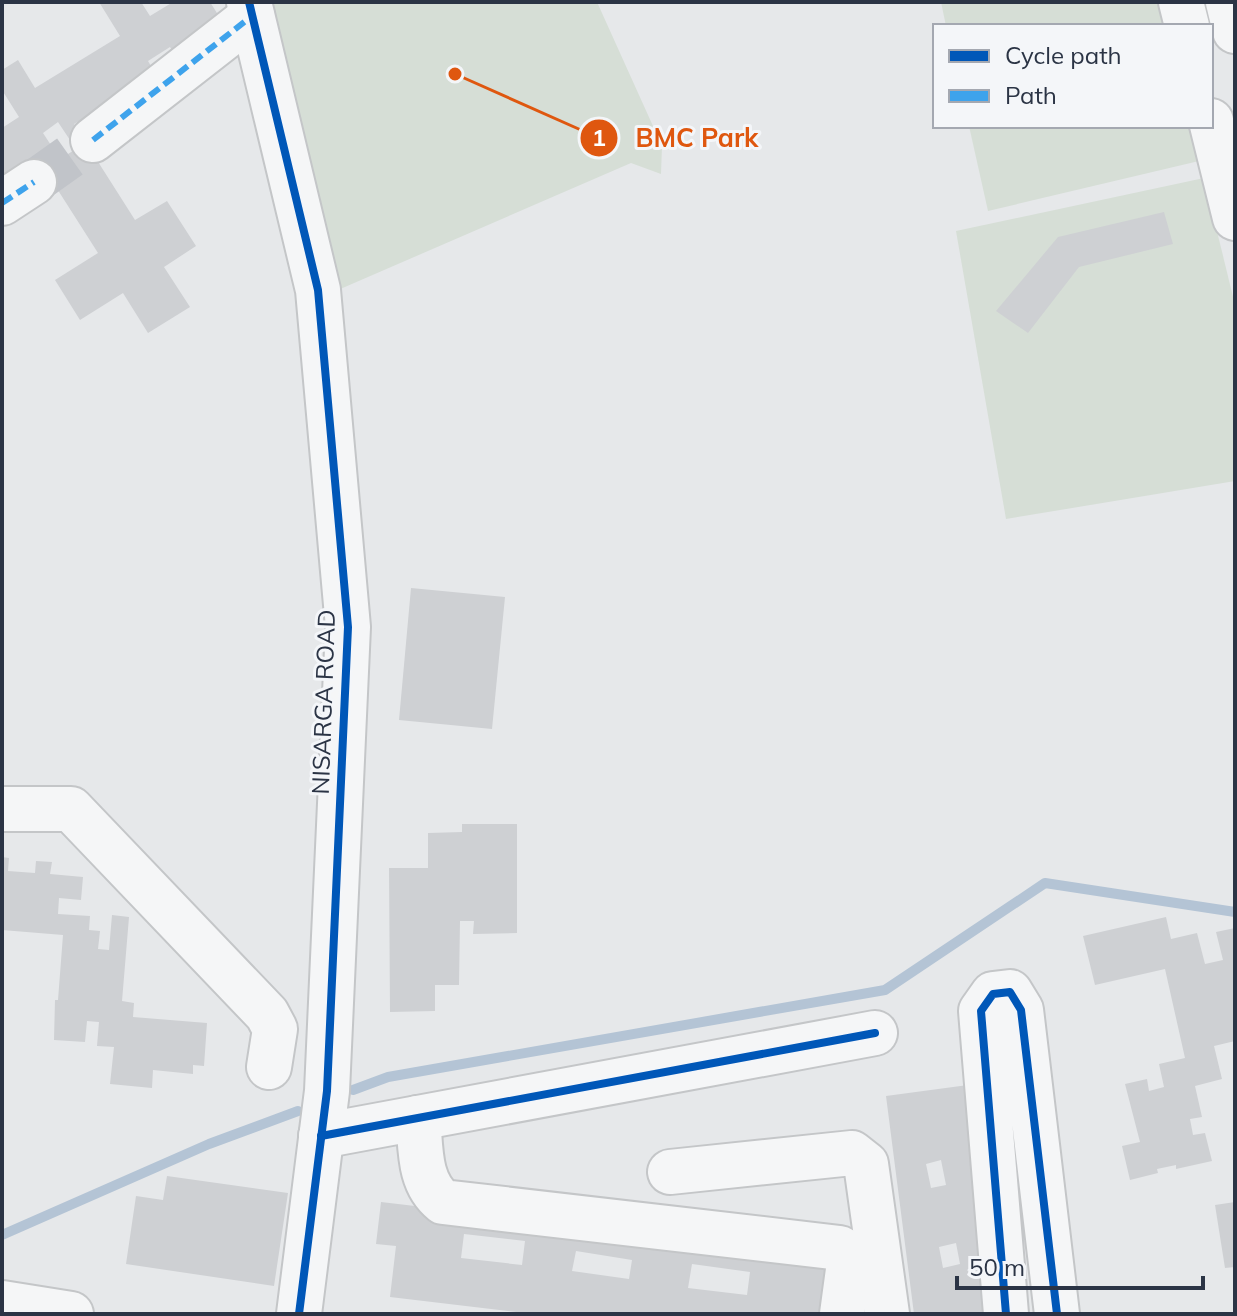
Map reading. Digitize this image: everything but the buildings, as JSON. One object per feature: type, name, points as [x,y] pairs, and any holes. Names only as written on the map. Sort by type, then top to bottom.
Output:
[{"type":"street","points":[[1181,2],[1186,24]]},
{"type":"street","points":[[1228,2],[1235,31]]},
{"type":"street","points":[[93,140],[250,9]]},
{"type":"street","name":"NISARGA ROAD","points":[[250,9],[318,290],[348,627],[327,1091],[299,1314]]},
{"type":"street","points":[[1213,128],[1235,218]]},
{"type":"street","points":[[2,809],[71,809],[267,1014],[275,1029],[269,1067]]},
{"type":"street","points":[[1006,1314],[981,1011],[993,994],[1010,992],[1021,1010],[1057,1314]]},
{"type":"street","points":[[321,1136],[875,1033]]},
{"type":"street","points":[[418,1118],[423,1172],[431,1192],[443,1202],[840,1248],[850,1255],[842,1314]]},
{"type":"street","points":[[670,1172],[852,1153],[866,1164],[887,1314]]},
{"type":"street","points":[[2,1303],[71,1314]]},
{"type":"shaded area","points":[[262,2],[597,2],[662,146],[661,174],[631,163],[338,290]]},
{"type":"shaded area","points":[[941,2],[1161,2],[1166,24],[946,24]]},
{"type":"shaded area","points":[[969,128],[1191,128],[1199,161],[988,211]]},
{"type":"shaded area","points":[[1204,178],[1235,305],[1235,481],[1006,519],[956,231]]},
{"type":"waterway","points":[[353,1090],[388,1077],[885,990],[1045,883],[1235,912]]},
{"type":"waterway","points":[[2,1235],[209,1144],[298,1111]]},
{"type":"tunnel","points":[[34,182],[93,140]]},
{"type":"marked path","points":[[93,140],[252,16]]},
{"type":"marked path","points":[[2,203],[34,182]]},
{"type":"cycle path","points":[[249,2],[318,290],[348,627],[327,1091],[299,1314]]},
{"type":"cycle path","points":[[1006,1314],[981,1011],[993,994],[1010,992],[1021,1010],[1057,1314]]},
{"type":"cycle path","points":[[321,1136],[875,1033]]},
{"type":"place","name":"BMC Park","points":[[455,74]]}]
